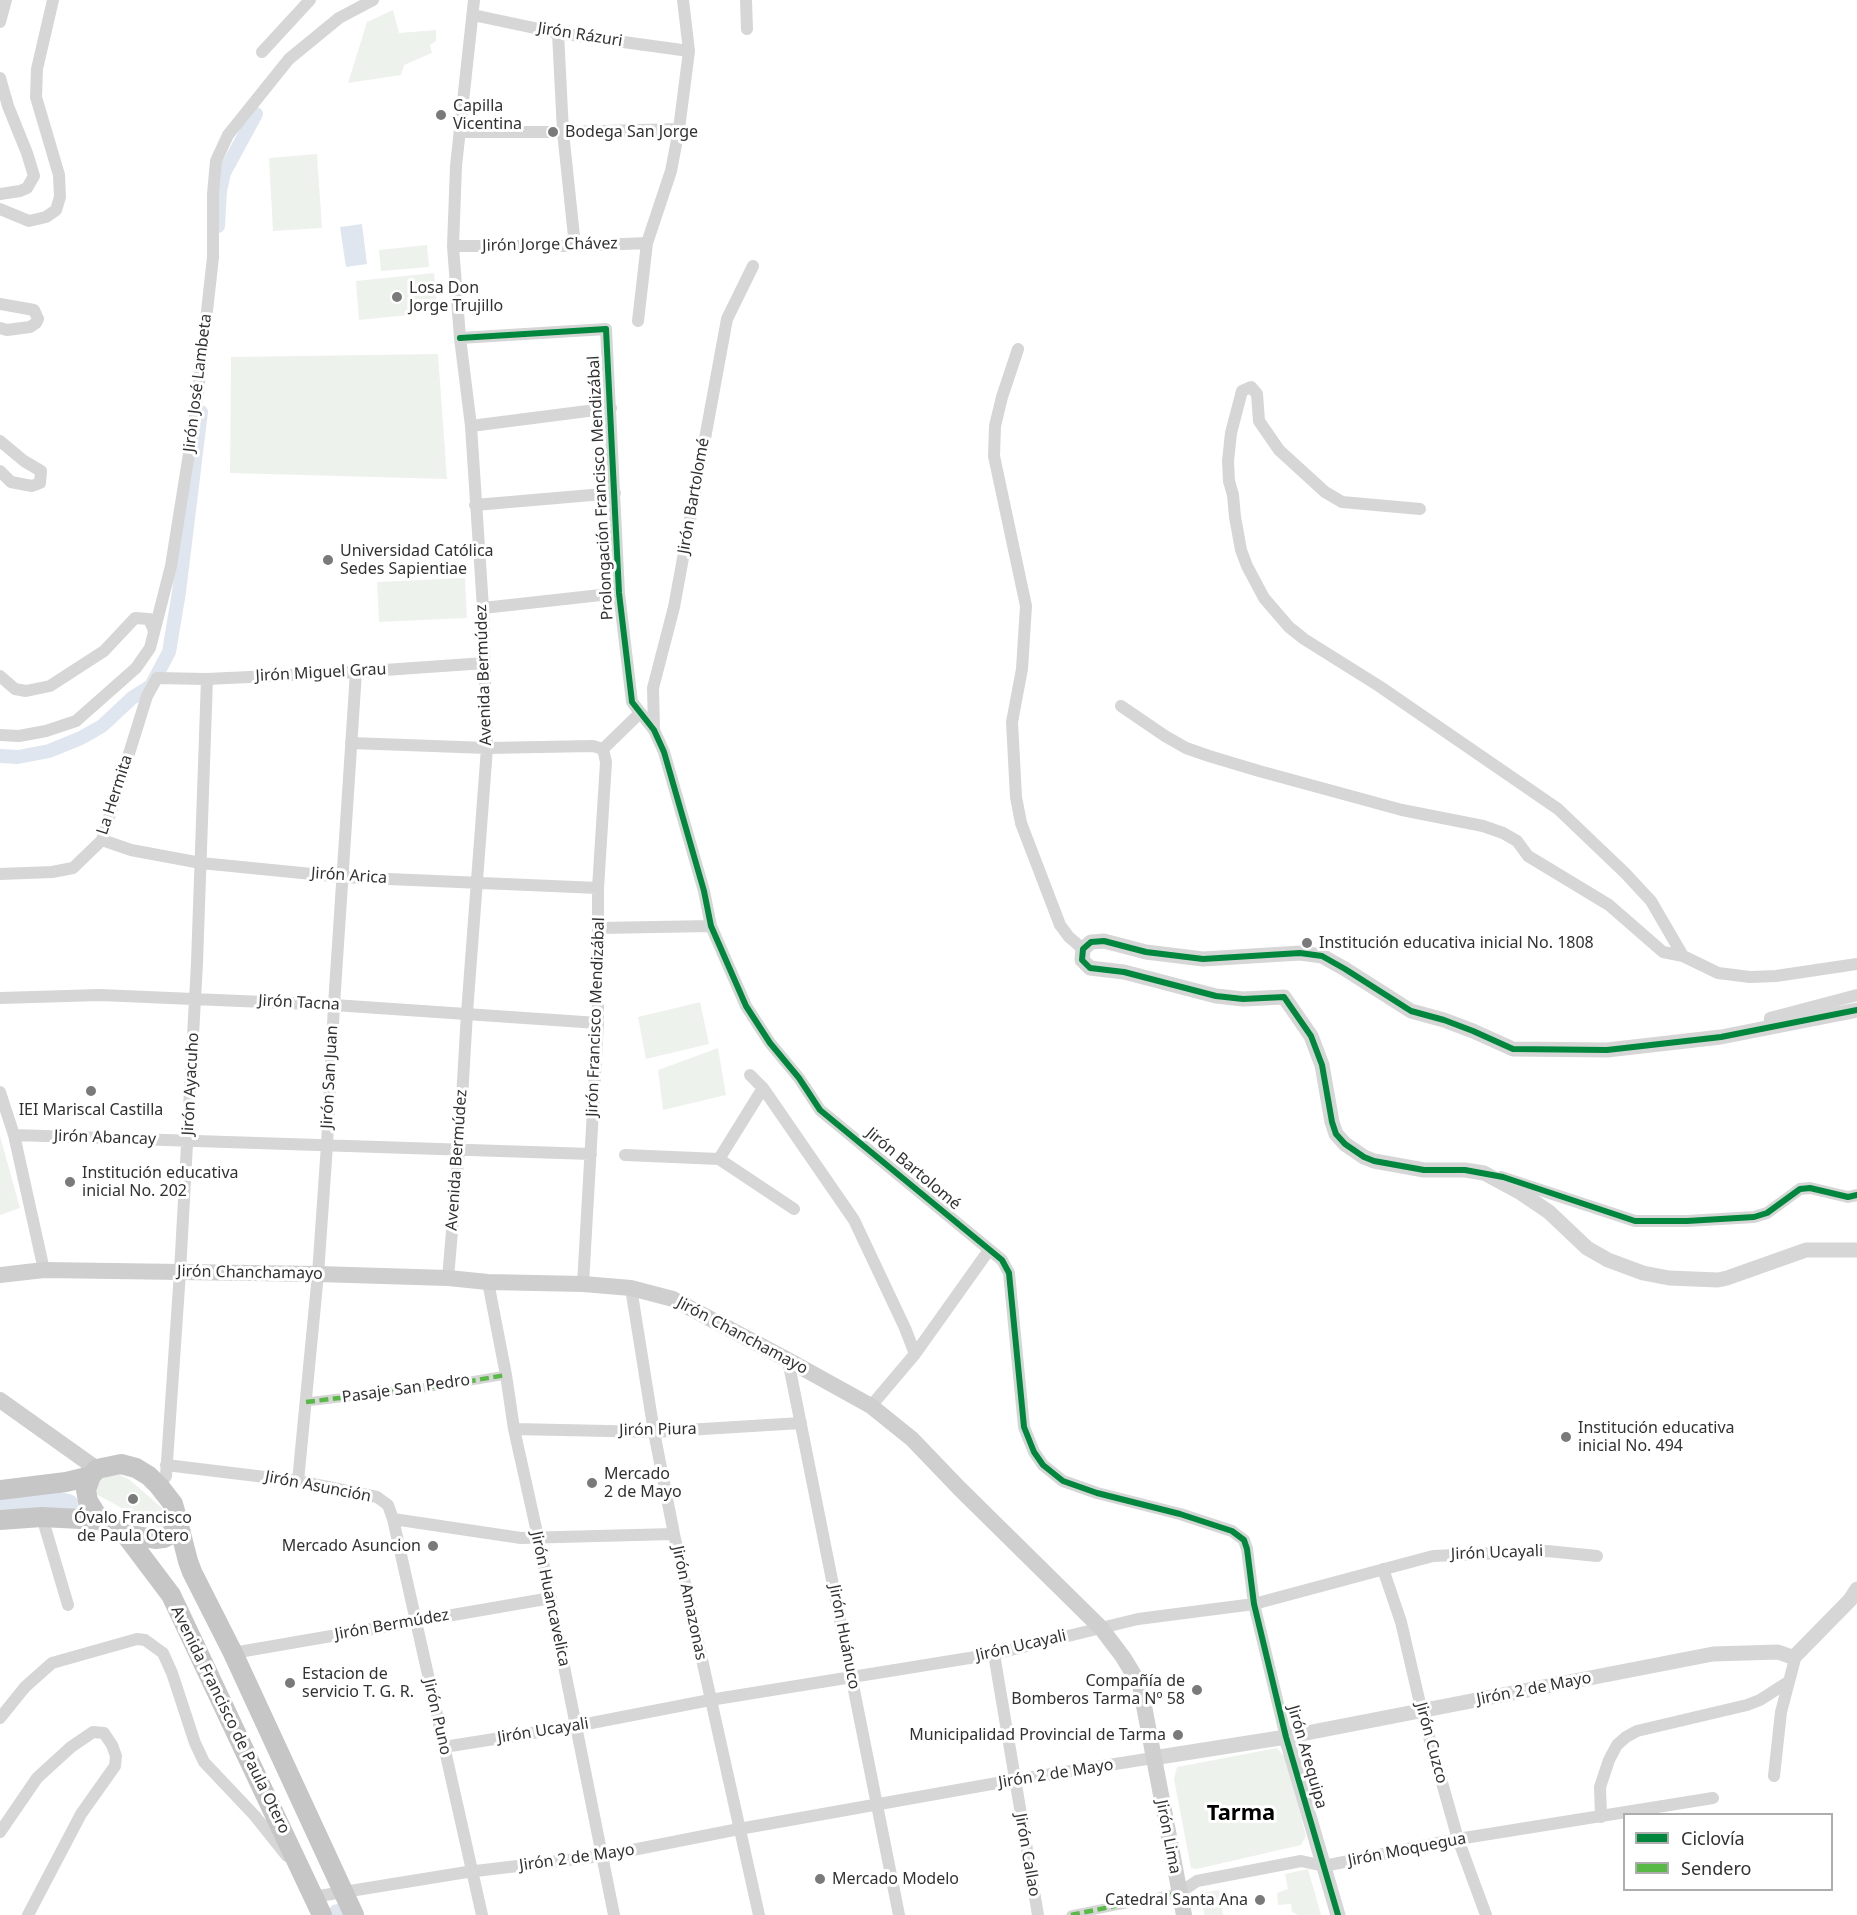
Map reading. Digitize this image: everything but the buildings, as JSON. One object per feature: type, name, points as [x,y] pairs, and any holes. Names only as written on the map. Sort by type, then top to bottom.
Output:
[{"type":"highway","points":[[0,1490],[66,1482],[121,1464],[136,1468],[159,1486],[173,1504],[179,1524],[173,1533],[164,1538],[155,1539],[125,1534],[100,1520],[42,1517],[0,1520]]},
{"type":"highway","points":[[94,1473],[86,1490],[88,1501],[100,1520]]},
{"type":"highway","name":"Avenida Francisco de Paula Otero","points":[[179,1524],[192,1572],[233,1653],[354,1915]]},
{"type":"highway","name":"Avenida Francisco de Paula Otero","points":[[125,1534],[171,1595],[318,1906]]},
{"type":"main road","name":"Jirón Chanchamayo","points":[[0,1275],[44,1270],[448,1278],[488,1282],[583,1284],[631,1288],[673,1299],[871,1406],[912,1439],[958,1488],[1101,1628],[1123,1657],[1140,1685],[1153,1758]]},
{"type":"main road","points":[[0,1400],[94,1473]]},
{"type":"main road","name":"Jirón Lima","points":[[1153,1758],[1184,1915]]},
{"type":"street","points":[[0,22],[6,0]]},
{"type":"street","points":[[0,209],[29,221],[46,217],[56,210],[60,196],[59,175],[36,97],[37,69],[52,0]]},
{"type":"street","points":[[262,52],[310,0]]},
{"type":"street","name":"Jirón José Lambeta","points":[[0,735],[19,736],[46,731],[76,721],[136,668],[150,648],[171,566],[196,410],[213,257],[213,194],[216,161],[228,135],[289,59],[339,18],[373,0]]},
{"type":"street","name":"Avenida Bermúdez","points":[[448,1278],[487,748],[483,608],[471,426],[460,338],[453,246],[454,195],[474,0]]},
{"type":"street","points":[[638,321],[647,243],[671,171],[679,129],[689,51],[683,0]]},
{"type":"street","points":[[746,0],[747,29]]},
{"type":"street","name":"Jirón Rázuri","points":[[473,15],[558,33],[689,51]]},
{"type":"street","points":[[558,33],[563,132],[575,246]]},
{"type":"street","points":[[0,78],[34,176],[27,188],[0,195]]},
{"type":"street","points":[[461,132],[679,129]]},
{"type":"street","name":"Jirón Jorge Chávez","points":[[453,246],[575,246],[647,243]]},
{"type":"street","name":"Jirón Bartolomé","points":[[654,730],[653,688],[674,607],[691,524],[701,451],[727,319],[753,266]]},
{"type":"street","points":[[0,304],[34,310],[38,319],[30,327],[7,330],[0,328]]},
{"type":"street","name":"Prolongación Francisco Mendizábal","points":[[460,338],[606,329],[619,592],[632,702],[640,713]]},
{"type":"street","points":[[1018,349],[995,426],[994,456],[1026,606],[1022,669],[1012,722],[1016,798],[1021,823],[1056,916],[1069,937],[1083,949]]},
{"type":"street","points":[[1420,509],[1342,502],[1325,492],[1279,450],[1259,421],[1257,394],[1251,387],[1242,391],[1231,433],[1228,461],[1229,481],[1241,550],[1255,582],[1276,613],[1304,639],[1378,686],[1558,809],[1651,901],[1683,956]]},
{"type":"street","points":[[471,426],[611,408]]},
{"type":"street","points":[[0,441],[24,461],[41,471],[40,483],[32,486],[11,482],[0,471]]},
{"type":"street","points":[[475,505],[615,493]]},
{"type":"street","points":[[483,608],[619,592]]},
{"type":"street","points":[[0,676],[15,689],[26,691],[50,686],[104,651],[135,618],[149,620],[154,630]]},
{"type":"street","name":"Jirón Miguel Grau","points":[[157,678],[207,679],[485,663]]},
{"type":"street","name":"Jirón San Juan","points":[[298,1481],[318,1274],[356,672]]},
{"type":"street","name":"La Hermita","points":[[0,874],[52,872],[73,868],[102,840],[147,696],[157,678]]},
{"type":"street","name":"Jirón Ayacuho","points":[[159,1486],[166,1476],[180,1272],[195,999],[207,679]]},
{"type":"street","points":[[1121,706],[1186,748],[1209,756],[1402,810],[1483,826],[1503,833],[1517,841],[1528,856],[1609,905],[1663,952],[1683,956],[1718,973],[1750,977],[1776,976],[1857,964]]},
{"type":"street","points":[[351,742],[487,748],[593,746],[603,749],[640,713]]},
{"type":"street","name":"Jirón Bartolomé","points":[[640,713],[654,730],[664,752],[704,891],[711,926],[746,1006],[770,1043],[799,1078],[820,1110],[1002,1260],[1009,1274],[1024,1427],[1034,1452],[1043,1465],[1063,1481],[1180,1514],[1239,1535]]},
{"type":"street","name":"Jirón Francisco Mendizábal","points":[[583,1284],[598,1023],[598,888],[606,762],[603,749]]},
{"type":"street","name":"Jirón Arica","points":[[102,840],[131,850],[201,863],[342,877],[598,888]]},
{"type":"street","points":[[599,928],[711,926]]},
{"type":"street","points":[[1857,1010],[1721,1037],[1607,1050],[1513,1049],[1444,1020],[1412,1011],[1322,956],[1300,953],[1203,959],[1146,952],[1104,941],[1091,942],[1083,949],[1082,960],[1090,968],[1124,972],[1216,996],[1243,999],[1284,997],[1311,1036],[1322,1065],[1336,1134],[1345,1144],[1374,1161],[1424,1170],[1466,1170],[1484,1173],[1635,1221],[1754,1217],[1767,1213],[1800,1189],[1810,1188],[1848,1197],[1857,1195]]},
{"type":"street","name":"Jirón Tacna","points":[[0,998],[100,995],[334,1005],[598,1023]]},
{"type":"street","points":[[1769,1028],[1770,1018],[1857,995]]},
{"type":"street","points":[[750,1075],[763,1088],[854,1220],[915,1354]]},
{"type":"street","points":[[719,1159],[763,1088]]},
{"type":"street","points":[[0,1092],[14,1135],[44,1270]]},
{"type":"street","name":"Jirón Abancay","points":[[14,1135],[591,1154]]},
{"type":"street","points":[[625,1155],[719,1159],[794,1209]]},
{"type":"street","points":[[1484,1173],[1521,1193],[1549,1212],[1587,1248],[1608,1260],[1643,1273],[1670,1278],[1718,1280],[1806,1250],[1857,1250]]},
{"type":"street","points":[[871,1406],[915,1354],[989,1251]]},
{"type":"street","name":"Jirón Huancavelica","points":[[488,1282],[514,1429],[551,1598],[614,1915]]},
{"type":"street","name":"Jirón Amazonas","points":[[631,1288],[654,1432],[674,1534],[759,1915]]},
{"type":"street","name":"Jirón Huánuco","points":[[788,1360],[900,1915]]},
{"type":"street","name":"Pasaje San Pedro","points":[[306,1402],[447,1385],[506,1375]]},
{"type":"street","name":"Jirón Piura","points":[[514,1429],[654,1432],[801,1424]]},
{"type":"street","name":"Jirón Asunción","points":[[166,1465],[298,1481],[377,1497],[388,1506],[393,1519]]},
{"type":"street","points":[[42,1517],[68,1605]]},
{"type":"street","points":[[393,1519],[520,1538],[674,1534]]},
{"type":"street","name":"Jirón Puno","points":[[393,1519],[482,1915]]},
{"type":"street","name":"Jirón Arequipa","points":[[1239,1535],[1247,1549],[1254,1604],[1286,1737],[1338,1915]]},
{"type":"street","name":"Jirón Ucayali","points":[[444,1747],[576,1726],[710,1700],[994,1654],[1138,1619],[1254,1604],[1433,1556],[1547,1551],[1596,1556]]},
{"type":"street","name":"Jirón Cuzco","points":[[1383,1569],[1401,1622],[1422,1712],[1458,1839],[1486,1915]]},
{"type":"street","name":"Jirón Bermúdez","points":[[233,1653],[551,1598]]},
{"type":"street","points":[[1774,1776],[1781,1712],[1796,1655],[1855,1598]]},
{"type":"street","points":[[0,1718],[25,1687],[52,1663],[137,1639],[145,1640],[163,1653],[204,1762],[255,1816],[303,1875]]},
{"type":"street","name":"Jirón 2 de Mayo","points":[[318,1906],[343,1893],[474,1872],[602,1856],[1014,1780],[1286,1737],[1713,1654],[1778,1652],[1788,1657],[1796,1655]]},
{"type":"street","name":"Jirón Callao","points":[[994,1654],[1038,1915]]},
{"type":"street","points":[[1601,1817],[1600,1787],[1609,1760],[1617,1745],[1626,1737],[1637,1731],[1747,1705],[1760,1700],[1788,1682]]},
{"type":"street","points":[[0,1832],[37,1778],[71,1747],[93,1732],[104,1733],[112,1744],[116,1756],[115,1766],[81,1814],[28,1915]]},
{"type":"street","name":"Jirón Moquegua","points":[[1625,1813],[1713,1798]]},
{"type":"street","name":"Jirón Moquegua","points":[[1071,1915],[1179,1893],[1197,1881],[1301,1861],[1324,1866],[1458,1839],[1623,1813]]},
{"type":"shaded area","points":[[393,10],[399,33],[436,30],[436,41],[430,45],[432,53],[404,65],[401,75],[348,83],[367,22]]},
{"type":"shaded area","points":[[317,154],[322,228],[273,231],[269,158]]},
{"type":"shaded area","points":[[362,224],[367,264],[346,267],[340,227]]},
{"type":"shaded area","points":[[427,245],[429,267],[381,271],[379,250]]},
{"type":"shaded area","name":"Losa Don Jorge Trujillo","points":[[434,273],[438,312],[359,320],[356,281]]},
{"type":"shaded area","points":[[438,354],[447,479],[230,473],[231,357]]},
{"type":"shaded area","points":[[465,578],[467,618],[379,622],[377,582]]},
{"type":"shaded area","points":[[700,1002],[709,1044],[646,1059],[638,1017]]},
{"type":"shaded area","points":[[718,1048],[726,1095],[663,1110],[658,1070]]},
{"type":"shaded area","points":[[0,1136],[20,1208],[0,1215]]},
{"type":"shaded area","points":[[120,1475],[130,1480],[170,1515],[170,1522],[162,1530],[94,1493],[96,1481],[105,1476]]},
{"type":"shaded area","points":[[1277,1748],[1286,1759],[1306,1836],[1301,1845],[1197,1869],[1191,1868],[1174,1779],[1177,1767]]},
{"type":"shaded area","points":[[1308,1869],[1321,1915],[1298,1915],[1292,1912],[1291,1904],[1278,1905],[1277,1893],[1288,1889],[1285,1874]]},
{"type":"shaded area","points":[[1219,1890],[1223,1915],[1204,1915],[1201,1893]]},
{"type":"waterway","points":[[218,226],[220,191],[224,173],[256,114]]},
{"type":"waterway","points":[[0,756],[18,757],[49,751],[81,738],[102,726],[132,698],[151,686],[169,652],[179,592],[201,412]]},
{"type":"waterway","points":[[0,1503],[50,1501],[68,1505]]},
{"type":"marked path","points":[[306,1402],[447,1385],[506,1375]]},
{"type":"marked path","points":[[1071,1915],[1179,1893]]},
{"type":"cycle path","points":[[460,338],[606,329],[619,593],[632,702],[654,730],[664,752],[704,891],[711,926],[746,1006],[770,1043],[799,1078],[820,1110],[1002,1260],[1009,1273],[1024,1427],[1034,1452],[1043,1465],[1063,1481],[1097,1493],[1180,1514],[1232,1531],[1244,1540],[1254,1604],[1286,1737],[1338,1915]]},
{"type":"cycle path","points":[[1857,1010],[1721,1037],[1607,1050],[1513,1049],[1444,1020],[1411,1011],[1322,956],[1300,953],[1203,959],[1146,952],[1104,941],[1091,942],[1083,949],[1082,960],[1090,968],[1124,972],[1216,996],[1243,999],[1284,997],[1311,1036],[1322,1065],[1336,1134],[1345,1144],[1374,1161],[1424,1170],[1465,1170],[1503,1177],[1635,1221],[1754,1217],[1767,1213],[1800,1189],[1810,1188],[1848,1197],[1857,1195]]},
{"type":"place","name":"Capilla Vicentina","points":[[441,115]]},
{"type":"place","name":"Bodega San Jorge","points":[[553,132]]},
{"type":"place","name":"Losa Don Jorge Trujillo","points":[[397,297]]},
{"type":"place","name":"Universidad Católica Sedes Sapientiae","points":[[328,560]]},
{"type":"place","name":"Institución educativa inicial No. 1808","points":[[1307,943]]},
{"type":"place","name":"IEI Mariscal Castilla","points":[[91,1091]]},
{"type":"place","name":"Institución educativa inicial No. 202","points":[[70,1182]]},
{"type":"place","name":"Institución educativa inicial No. 494","points":[[1566,1437]]},
{"type":"place","name":"Mercado 2 de Mayo","points":[[592,1483]]},
{"type":"place","name":"Óvalo Francisco de Paula Otero","points":[[133,1499]]},
{"type":"place","name":"Mercado Asuncion","points":[[433,1546]]},
{"type":"place","name":"Estacion de servicio T. G. R.","points":[[290,1683]]},
{"type":"place","name":"Compañía de Bomberos Tarma Nº 58","points":[[1197,1690]]},
{"type":"place","name":"Municipalidad Provincial de Tarma","points":[[1178,1735]]},
{"type":"place","name":"Mercado Modelo","points":[[820,1879]]},
{"type":"place","name":"Catedral Santa Ana","points":[[1260,1900]]},
{"type":"district","name":"Tarma","points":[[1241,1814]]}]
